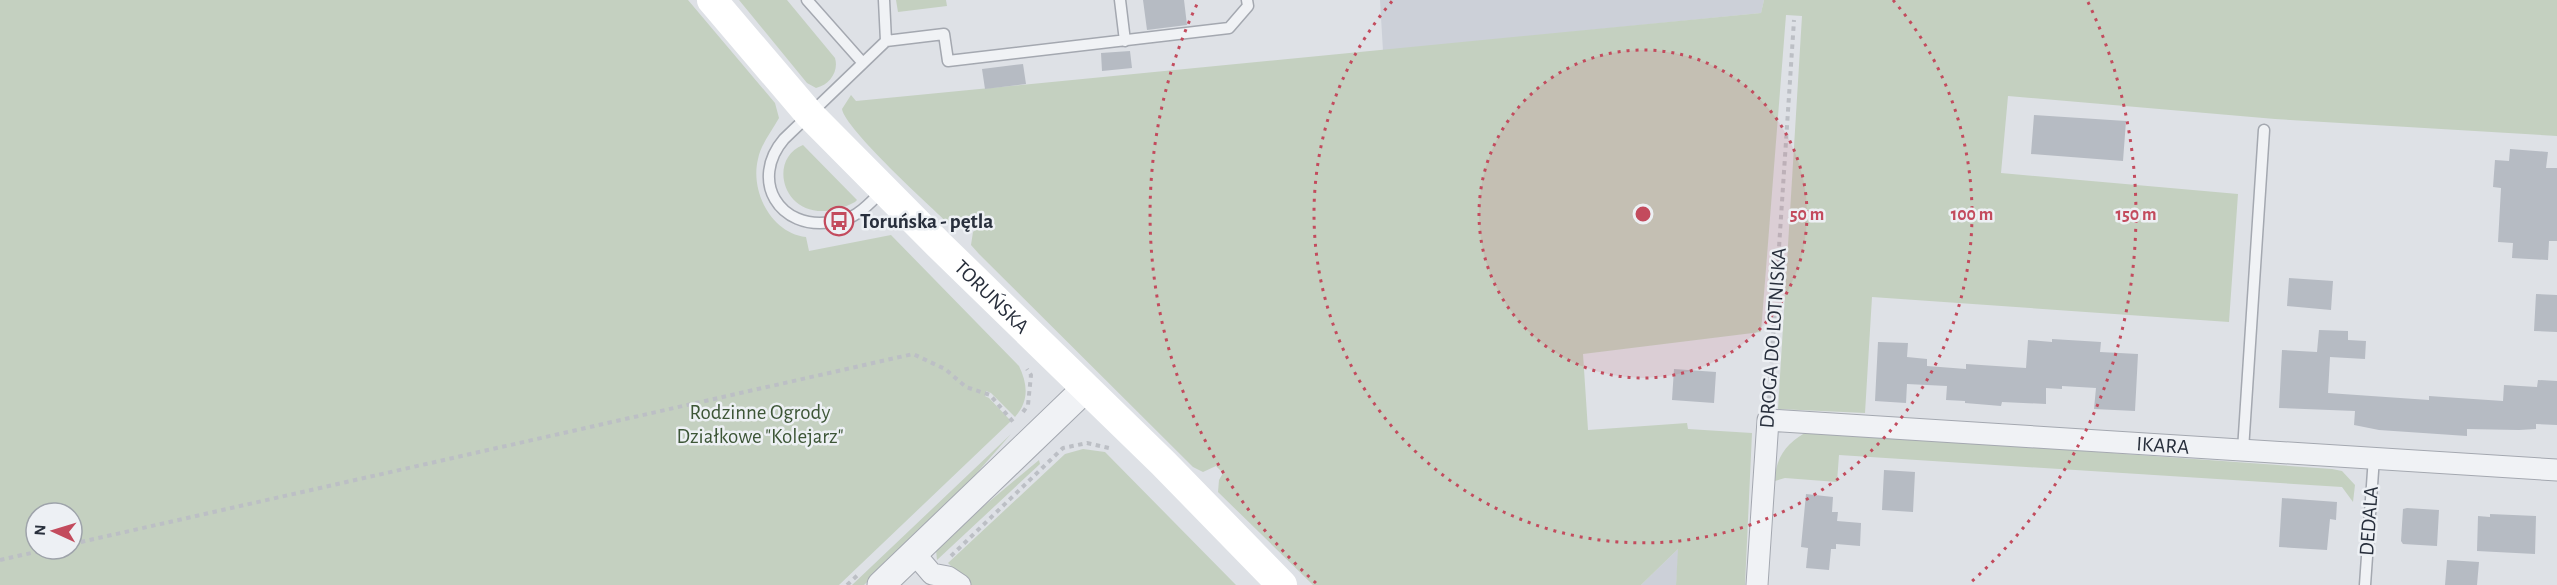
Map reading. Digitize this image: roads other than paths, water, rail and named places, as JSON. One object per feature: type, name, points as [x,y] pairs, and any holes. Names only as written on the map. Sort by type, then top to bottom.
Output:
[{"type":"main road","name":"TORUŃSKA","points":[[712,0],[810,115],[1282,585]]},
{"type":"street","points":[[881,585],[1086,388]]},
{"type":"street","name":"IKARA","points":[[1768,420],[2557,470]]},
{"type":"street","name":"DROGA DO LOTNISKA","points":[[1757,585],[1768,420]]},
{"type":"street","points":[[914,553],[932,574],[948,577],[960,585]]},
{"type":"lane","points":[[807,0],[862,62]]},
{"type":"lane","points":[[884,0],[886,41]]},
{"type":"lane","points":[[1120,0],[1125,41]]},
{"type":"lane","points":[[884,189],[857,214],[839,221],[811,224],[802,222],[785,212],[774,197],[770,187],[770,166],[778,146],[886,41],[944,34],[948,61],[1125,41],[1229,28],[1248,6],[1247,0]]},
{"type":"lane","points":[[2243,450],[2264,130]]},
{"type":"lane","name":"DEDALA","points":[[2365,585],[2374,457]]},
{"type":"place","name":"Toruńska - pętla","points":[[839,221]]},
{"type":"park label","name":"Rodzinne Ogrody Działkowe \"Kolejarz\"","points":[[760,424]]}]
